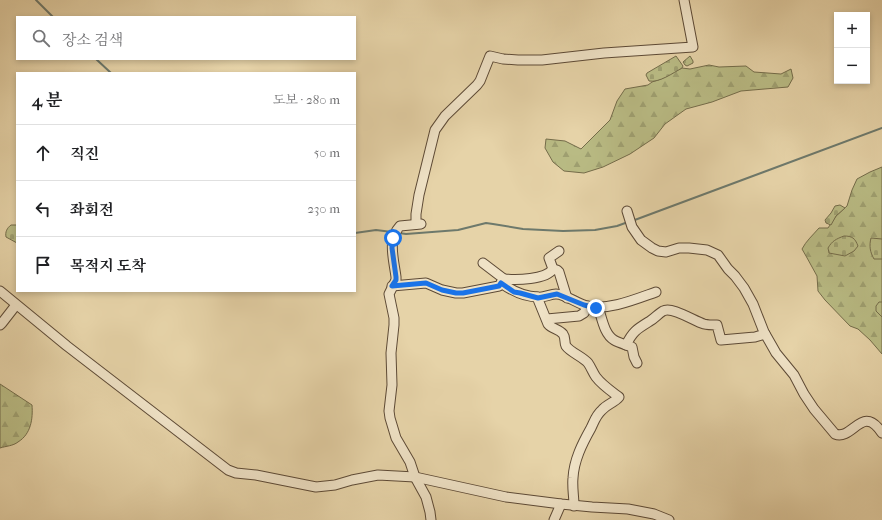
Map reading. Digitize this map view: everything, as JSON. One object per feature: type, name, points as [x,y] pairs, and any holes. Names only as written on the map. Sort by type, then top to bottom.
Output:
[{"type":"street","points":[[431,520],[428,503],[415,477],[410,462],[396,438],[390,418],[389,411],[392,385],[391,353],[394,318],[389,294],[396,280],[392,248],[393,238],[398,228],[402,226],[419,224],[416,214],[419,195],[435,130],[445,116],[480,81],[490,56],[510,59],[542,60],[604,53],[693,47],[684,0]]},
{"type":"street","points":[[628,213],[632,226],[641,240],[658,251],[666,252],[679,248],[689,248],[707,250],[718,255],[744,288],[765,334],[776,353],[794,375],[814,409],[835,434],[838,435],[846,433],[860,423],[866,421],[877,426],[882,433]]},
{"type":"street","points":[[560,251],[549,258],[553,269],[559,272],[567,298]]},
{"type":"street","points":[[484,263],[514,292],[537,297],[555,294],[588,306],[598,307],[624,303],[656,292]]},
{"type":"street","points":[[502,281],[536,278],[550,273],[553,269]]},
{"type":"street","points":[[392,286],[426,283],[442,290],[463,293],[499,286],[502,281]]},
{"type":"street","points":[[0,292],[67,346],[228,470],[236,473],[256,475],[316,487],[335,485],[378,475],[415,477],[492,495],[574,506],[628,509],[654,514],[669,520]]},
{"type":"street","points":[[537,297],[551,327],[564,335],[567,347],[588,363],[597,378],[619,397],[615,402],[600,411],[579,451],[572,478],[574,506]]},
{"type":"street","points":[[0,325],[16,305]]},
{"type":"street","points":[[547,319],[578,316],[584,313],[588,306]]},
{"type":"street","points":[[598,307],[605,328],[610,336],[614,340],[632,347],[637,363]]},
{"type":"street","points":[[626,345],[635,330],[665,310],[674,311],[704,324],[717,326],[721,340],[755,337],[765,334]]},
{"type":"street","points":[[554,520],[562,504]]},
{"type":"green space","points":[[676,56],[683,66],[682,68],[657,81],[649,81],[646,75],[647,73]]},
{"type":"green space","points":[[690,56],[693,63],[687,66],[683,62]]},
{"type":"green space","points":[[709,65],[719,67],[746,66],[754,72],[781,74],[791,69],[793,78],[788,87],[741,91],[712,102],[686,109],[665,124],[654,138],[630,154],[603,167],[584,173],[564,171],[553,162],[545,148],[546,139],[565,141],[581,149],[610,120],[617,101],[625,89],[648,85],[682,68],[690,69]]},
{"type":"green space","points":[[882,167],[882,354],[858,329],[850,326],[818,291],[817,276],[802,249],[819,228],[828,228],[836,216],[847,206],[857,179]]},
{"type":"green space","points":[[840,205],[845,208],[836,216],[831,225],[826,223],[825,220],[835,206]]},
{"type":"green space","points":[[11,225],[16,225],[16,242],[6,237],[8,227]]},
{"type":"green space","points":[[849,236],[856,241],[858,246],[854,251],[845,256],[829,253],[828,248],[831,244],[836,239]]},
{"type":"green space","points":[[871,238],[882,239],[882,259],[874,259],[870,246]]},
{"type":"green space","points":[[879,302],[882,302],[882,317],[876,311],[876,306]]},
{"type":"green space","points":[[0,384],[32,405],[32,410],[30,426],[26,435],[12,445],[0,448]]},
{"type":"waterway","points":[[36,0],[52,16]]},
{"type":"waterway","points":[[97,60],[110,72]]},
{"type":"waterway","points":[[632,221],[882,128]]},
{"type":"waterway","points":[[399,233],[406,234],[458,230],[486,223],[523,229],[563,231],[595,230],[617,226],[628,222]]},
{"type":"waterway","points":[[356,233],[376,230],[392,232]]},
{"type":"route","points":[[393,238],[392,248],[396,280],[392,286],[426,283],[448,292],[463,293],[499,286],[501,283],[514,292],[538,298],[557,294],[584,305],[596,308]]}]
